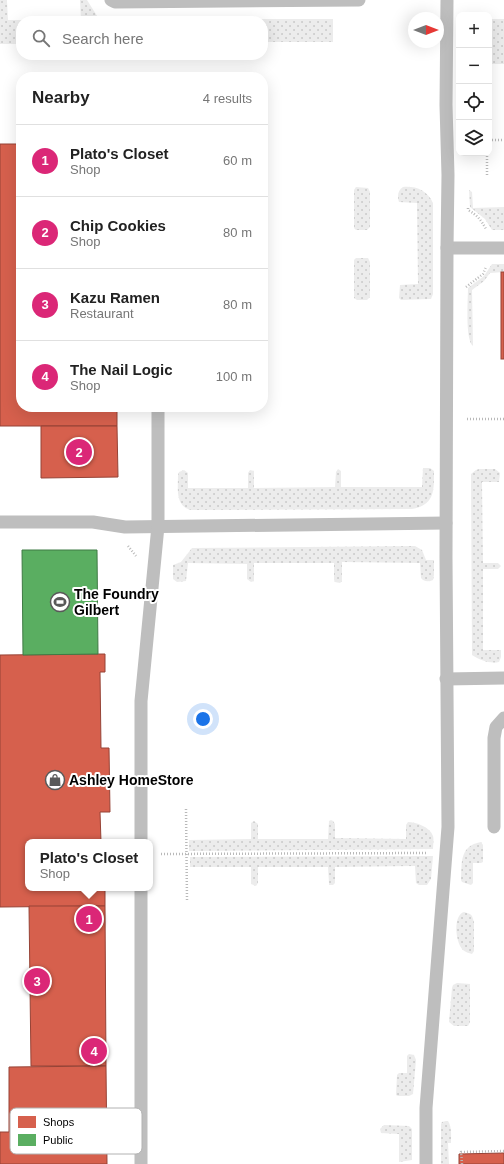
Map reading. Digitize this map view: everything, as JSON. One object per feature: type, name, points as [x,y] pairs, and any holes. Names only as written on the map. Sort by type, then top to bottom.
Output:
[{"type":"lane","points":[[111,0],[115,2],[359,0]]},
{"type":"lane","points":[[426,1164],[426,1108],[446,852],[448,807],[446,679],[448,175],[446,105],[447,1]]},
{"type":"lane","points":[[447,248],[504,248]]},
{"type":"lane","points":[[141,839],[141,701],[158,526],[158,412]]},
{"type":"lane","points":[[0,522],[93,522],[125,527],[446,523]]},
{"type":"lane","points":[[446,679],[504,678]]},
{"type":"lane","points":[[494,827],[494,738],[496,727],[504,718]]},
{"type":"lane","points":[[141,891],[141,1108]]},
{"type":"path","points":[[492,140],[504,140]]},
{"type":"path","points":[[487,156],[487,175]]},
{"type":"path","points":[[467,205],[468,210],[481,220],[486,229]]},
{"type":"path","points":[[466,286],[483,274],[488,264]]},
{"type":"path","points":[[467,419],[504,419]]},
{"type":"path","points":[[126,542],[136,556]]},
{"type":"path","points":[[186,809],[187,900]]},
{"type":"path","points":[[161,854],[446,852]]},
{"type":"path","points":[[462,1164],[462,1152],[504,1152]]},
{"type":"shaded area","points":[[0,0],[7,0],[8,20],[16,20],[16,44],[0,44]]},
{"type":"shaded area","points":[[80,0],[87,0],[97,16],[81,16]]},
{"type":"shaded area","points":[[268,19],[333,19],[333,42],[268,42]]},
{"type":"shaded area","points":[[492,19],[504,19],[504,64],[492,64]]},
{"type":"shaded area","points":[[356,187],[368,188],[370,192],[370,227],[367,230],[356,230],[354,228],[354,190]]},
{"type":"shaded area","points":[[403,187],[412,187],[421,190],[428,195],[433,203],[433,294],[431,299],[401,300],[399,298],[400,285],[418,284],[417,203],[399,202],[398,193]]},
{"type":"shaded area","points":[[469,190],[472,192],[473,208],[504,207],[504,230],[492,230],[485,219],[470,207]]},
{"type":"shaded area","points":[[356,258],[368,258],[370,262],[370,297],[367,300],[357,300],[354,298],[354,260]]},
{"type":"shaded area","points":[[492,264],[504,264],[504,272],[490,273],[484,281],[472,290],[473,346],[470,342],[468,328],[468,288],[484,276]]},
{"type":"shaded area","points":[[423,468],[430,468],[434,471],[432,496],[425,504],[412,509],[191,510],[182,505],[178,496],[178,475],[179,472],[184,470],[188,473],[188,488],[248,488],[248,473],[250,470],[254,471],[254,488],[335,487],[336,472],[338,469],[341,471],[341,487],[422,487]]},
{"type":"shaded area","points":[[479,469],[495,469],[500,473],[499,482],[482,482],[483,563],[498,563],[501,566],[498,569],[483,569],[483,650],[501,650],[499,662],[485,661],[472,655],[471,474]]},
{"type":"shaded area","points":[[415,546],[422,550],[426,560],[434,560],[433,580],[427,581],[421,578],[420,563],[342,562],[342,581],[340,583],[335,582],[334,580],[334,563],[254,563],[254,581],[251,582],[247,579],[247,564],[188,563],[186,581],[177,582],[173,579],[173,565],[181,562],[192,548]]},
{"type":"shaded area","points":[[331,820],[335,824],[335,838],[406,839],[406,825],[408,822],[415,823],[429,830],[433,836],[433,849],[189,851],[189,840],[251,839],[251,823],[254,821],[258,824],[258,839],[328,839],[329,821]]},
{"type":"shaded area","points":[[481,842],[483,845],[483,862],[473,863],[473,883],[471,885],[462,882],[462,862],[465,851],[474,844]]},
{"type":"shaded area","points":[[433,856],[431,879],[427,885],[419,885],[416,883],[415,866],[335,867],[335,883],[333,885],[329,885],[328,867],[258,867],[258,883],[256,886],[251,884],[251,867],[190,867],[190,857]]},
{"type":"shaded area","points":[[464,912],[472,916],[474,922],[474,951],[472,954],[463,950],[458,941],[456,929],[458,918],[460,914]]},
{"type":"shaded area","points":[[457,983],[470,984],[470,1022],[468,1026],[454,1026],[449,1022],[452,988],[453,985]]},
{"type":"shaded area","points":[[409,1054],[414,1055],[416,1060],[413,1094],[409,1096],[398,1096],[396,1095],[397,1075],[399,1073],[407,1073],[407,1056]]},
{"type":"shaded area","points":[[446,1121],[449,1123],[451,1132],[451,1143],[448,1143],[449,1164],[441,1164],[441,1124],[442,1122]]},
{"type":"shaded area","points":[[384,1125],[409,1126],[412,1129],[412,1160],[399,1162],[399,1134],[381,1133],[380,1129]]},
{"type":"building: Shops","points":[[0,144],[16,144],[16,412],[117,412],[117,426],[0,426]]},
{"type":"building: Shops","points":[[501,272],[504,272],[504,359],[501,359]]},
{"type":"building: Shops","points":[[41,426],[117,426],[118,477],[41,478]]},
{"type":"building: Shops","name":"Ashley HomeStore","points":[[105,654],[105,672],[100,672],[101,748],[109,748],[110,812],[100,812],[101,839],[25,839],[25,891],[105,891],[105,906],[0,907],[0,655]]},
{"type":"building: Shops","points":[[29,906],[105,906],[106,1066],[31,1066]]},
{"type":"building: Shops","points":[[106,1066],[106,1108],[10,1108],[10,1154],[107,1154],[107,1164],[0,1164],[0,1132],[9,1132],[9,1067]]},
{"type":"building: Shops","points":[[504,1153],[504,1164],[459,1164],[459,1154]]},
{"type":"building: Public","name":"The Foundry Gilbert","points":[[22,550],[97,550],[98,654],[23,655]]},
{"type":"place","name":"Chip Cookies","points":[[79,452]]},
{"type":"place","name":"The Foundry Gilbert","points":[[60,602]]},
{"type":"place","name":"Ashley HomeStore","points":[[55,780]]},
{"type":"place","name":"Plato's Closet","points":[[89,919]]},
{"type":"place","name":"Kazu Ramen","points":[[37,981]]},
{"type":"place","name":"The Nail Logic","points":[[94,1051]]}]
